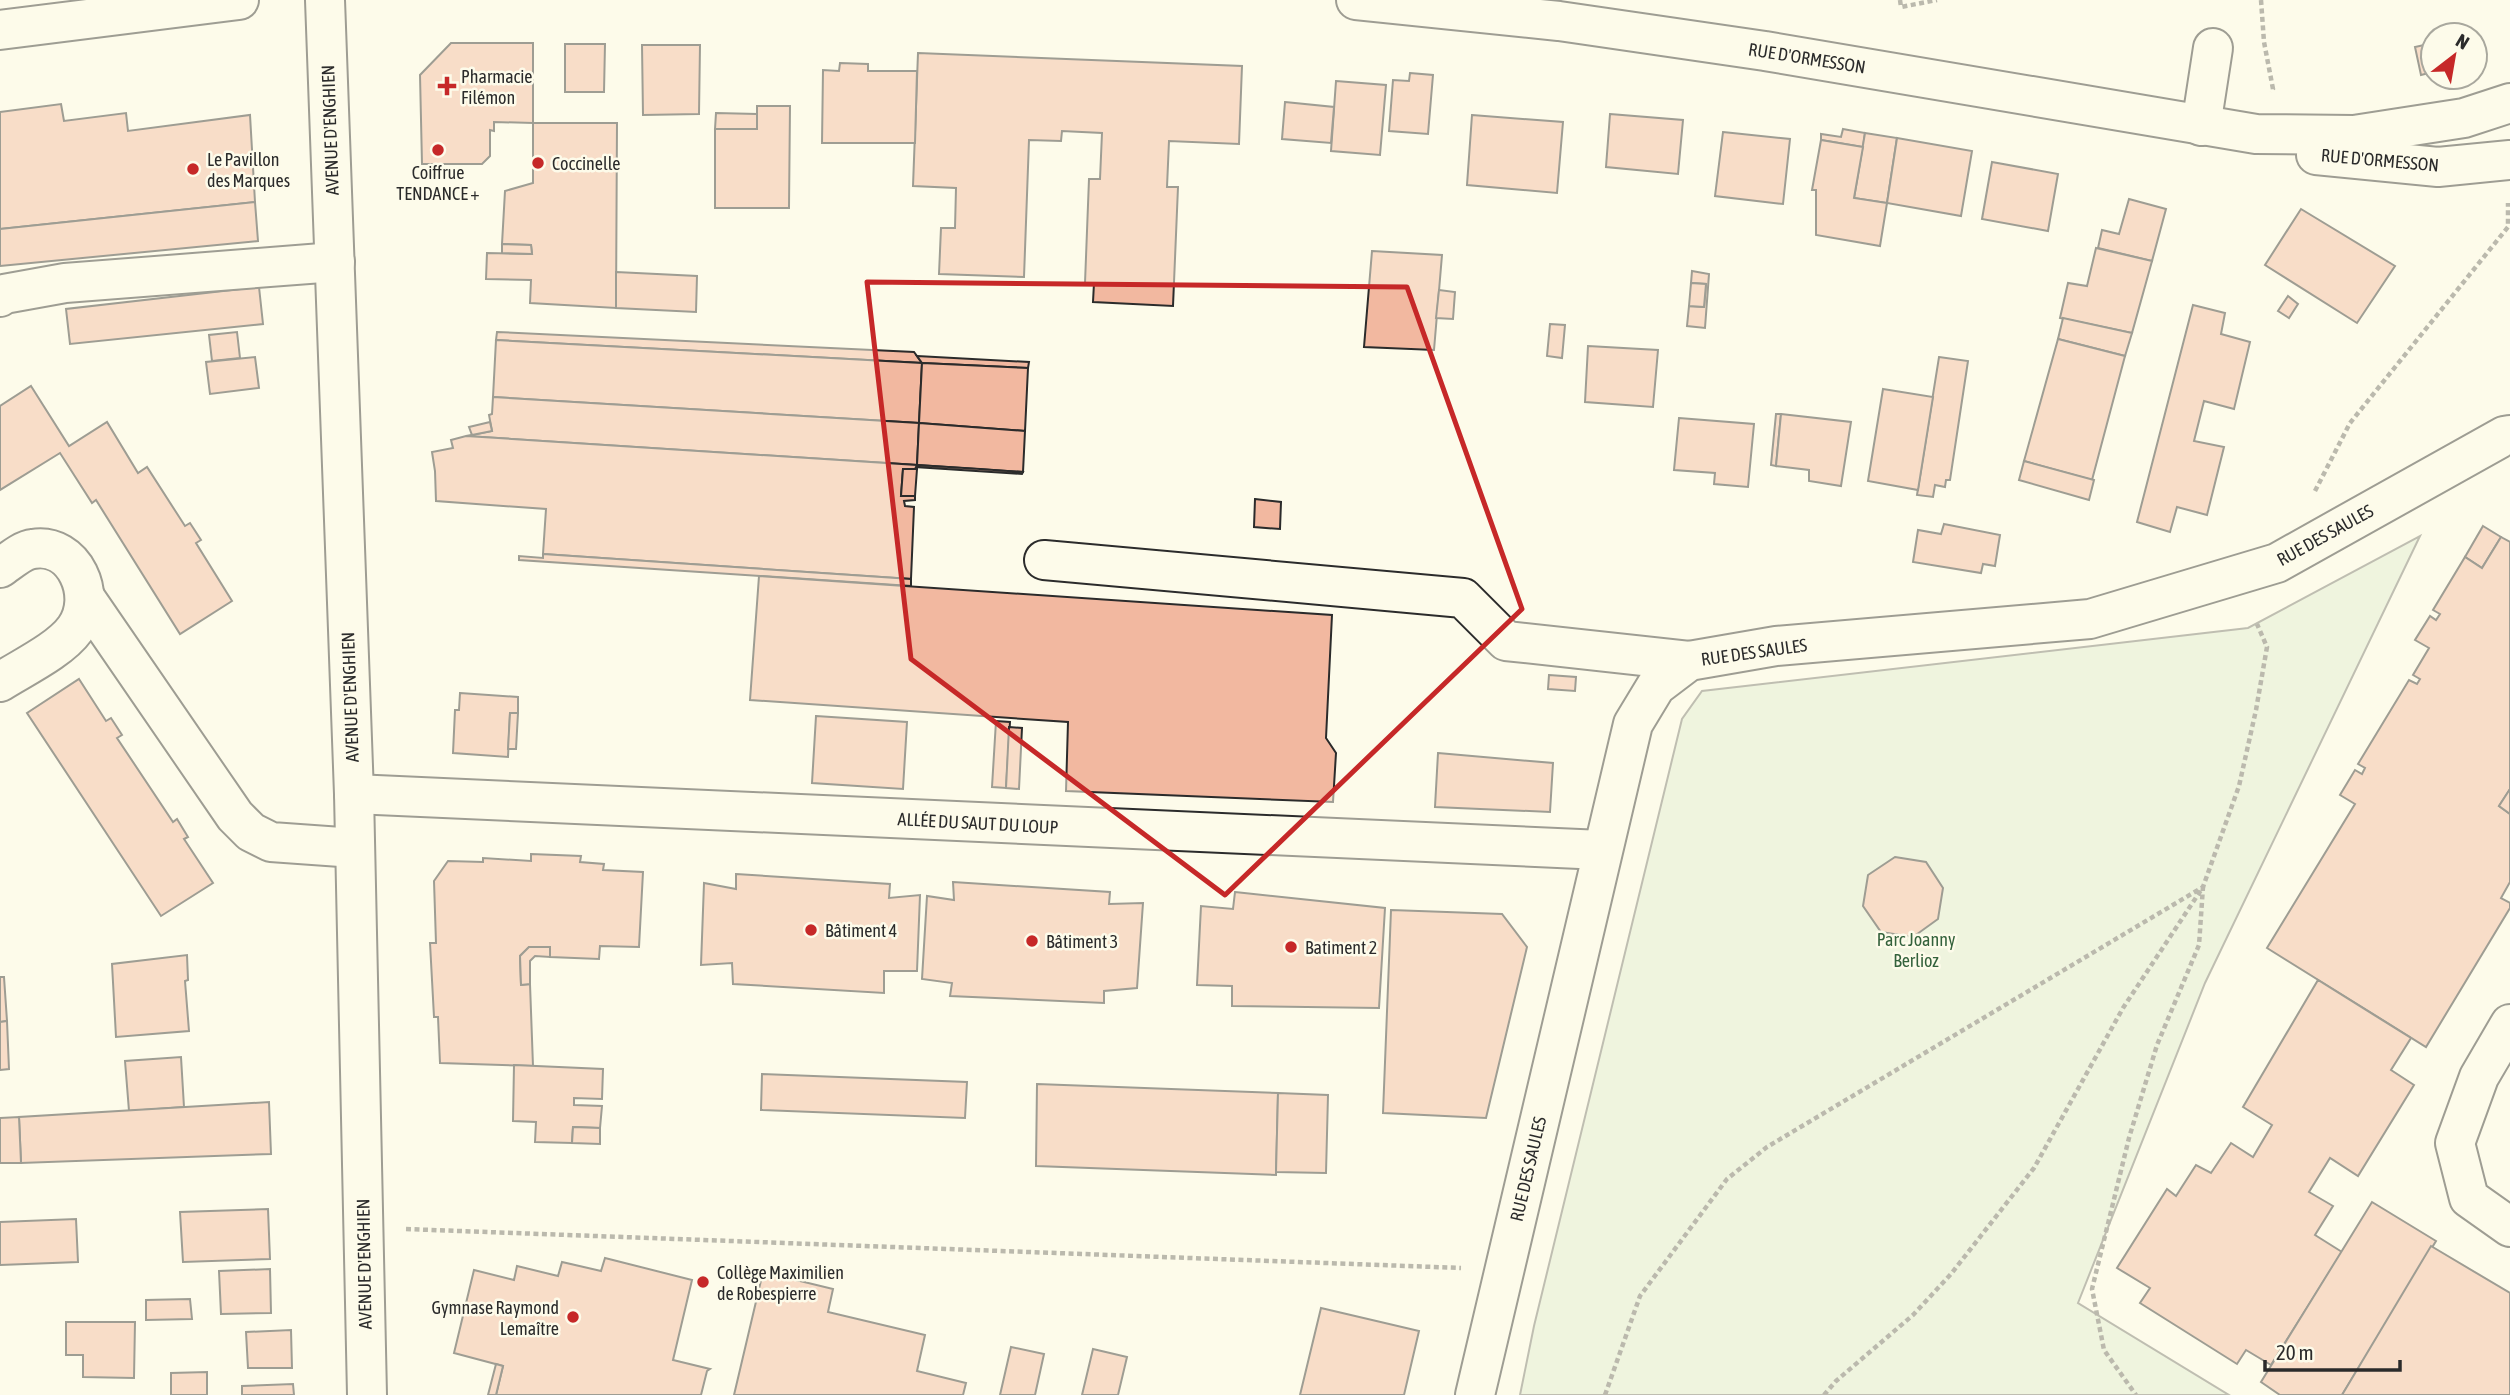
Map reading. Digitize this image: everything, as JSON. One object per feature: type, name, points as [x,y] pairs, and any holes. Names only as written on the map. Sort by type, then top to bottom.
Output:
[{"type":"street","points":[[0,30],[239,0]]},
{"type":"street","name":"AVENUE D'ENGHIEN","points":[[326,0],[354,794],[367,1395]]},
{"type":"street","name":"RUE D'ORMESSON","points":[[1356,0],[1560,11],[1765,51],[2256,134],[2354,135],[2464,118],[2510,103]]},
{"type":"street","points":[[2200,126],[2213,48]]},
{"type":"street","name":"RUE D'ORMESSON","points":[[2256,134],[2285,152],[2438,167],[2510,160]]},
{"type":"street","points":[[0,297],[65,283],[335,262]]},
{"type":"street","name":"RUE DES SAULES","points":[[1475,1395],[1633,724],[1656,686],[1689,661],[1776,646],[2090,619],[2277,564],[2444,469],[2510,435]]},
{"type":"street","points":[[0,568],[29,549],[47,548],[64,557],[73,566],[82,581],[86,599],[235,816],[251,832],[271,842],[355,848]]},
{"type":"street","points":[[1044,560],[1463,598],[1507,641],[1689,661]]},
{"type":"street","points":[[0,682],[68,639],[78,626],[86,599]]},
{"type":"street","name":"ALLÉE DU SAUT DU LOUP","points":[[354,794],[1602,850]]},
{"type":"street","points":[[2510,1024],[2479,1077],[2455,1143],[2469,1198],[2510,1227]]},
{"type":"path","points":[[1900,0],[1901,7],[1937,0]]},
{"type":"path","points":[[2256,134],[2273,89],[2264,42],[2261,0]]},
{"type":"path","points":[[2315,492],[2350,423],[2508,227],[2510,160]]},
{"type":"path","points":[[1824,1395],[1836,1381],[1921,1307],[1951,1274],[2034,1168],[2123,1008],[2203,887],[2239,786],[2256,710],[2267,647],[2257,624]]},
{"type":"path","points":[[1605,1395],[1640,1296],[1727,1179],[1767,1147],[2203,887]]},
{"type":"path","points":[[2136,1395],[2104,1350],[2092,1289],[2129,1138],[2157,1045],[2199,945],[2203,887]]},
{"type":"path","points":[[363,1231],[405,1229],[1505,1270]]},
{"type":"highlighted area","points":[[867,282],[1407,287],[1522,609],[1225,895],[911,659]]},
{"type":"green space","name":"Parc Joanny Berlioz","points":[[2420,536],[2205,983],[2078,1303],[2229,1395],[1520,1395],[1534,1326],[1682,719],[1702,691],[2248,628]]},
{"type":"building","points":[[451,43],[533,43],[533,123],[494,122],[494,131],[490,130],[490,156],[482,164],[422,164],[420,75]]},
{"type":"building","points":[[565,44],[605,44],[604,92],[565,92]]},
{"type":"building","points":[[642,45],[700,45],[699,114],[643,115]]},
{"type":"building","points":[[2419,46],[2419,66],[2415,47]]},
{"type":"building","points":[[918,53],[1242,66],[1239,144],[1169,141],[1167,187],[1178,187],[1173,306],[1093,302],[1094,283],[1085,283],[1089,179],[1100,179],[1102,133],[1062,131],[1061,141],[1029,140],[1024,277],[939,274],[941,228],[955,228],[956,188],[913,186]]},
{"type":"building","points":[[840,63],[868,64],[868,71],[917,71],[915,143],[822,143],[823,70],[839,71]]},
{"type":"building","points":[[1410,73],[1433,75],[1428,134],[1389,131],[1393,80],[1409,81]]},
{"type":"building","points":[[1336,81],[1386,85],[1380,155],[1331,151]]},
{"type":"building","points":[[1285,102],[1334,107],[1331,143],[1282,139]]},
{"type":"building","points":[[61,104],[64,121],[126,113],[128,131],[250,115],[255,202],[0,229],[0,112]]},
{"type":"building","points":[[757,106],[790,106],[789,208],[715,208],[715,129],[757,129]]},
{"type":"building","points":[[716,113],[757,114],[757,129],[715,129]]},
{"type":"building","points":[[1610,114],[1683,120],[1678,174],[1606,167]]},
{"type":"building","points":[[1472,115],[1563,122],[1557,193],[1467,185]]},
{"type":"building","points":[[533,123],[617,123],[616,308],[530,303],[531,280],[486,279],[487,253],[532,254],[531,245],[502,244],[505,191],[533,183]]},
{"type":"building","points":[[1843,129],[1865,133],[1863,147],[1821,140],[1821,134],[1841,137]]},
{"type":"building","points":[[1723,132],[1790,139],[1783,204],[1715,196]]},
{"type":"building","points":[[1865,133],[1897,138],[1887,203],[1854,198]]},
{"type":"building","points":[[1897,138],[1972,151],[1961,216],[1887,203]]},
{"type":"building","points":[[1821,140],[1863,147],[1854,198],[1887,203],[1880,246],[1816,235],[1816,190],[1812,190]]},
{"type":"building","points":[[1992,162],[2058,174],[2048,231],[1982,219]]},
{"type":"building","points":[[2129,199],[2166,209],[2152,261],[2098,248],[2102,230],[2119,234]]},
{"type":"building","points":[[255,202],[258,241],[0,266],[0,229]]},
{"type":"building","points":[[2301,209],[2395,266],[2357,323],[2265,265]]},
{"type":"building","points":[[502,244],[531,245],[532,254],[502,253]]},
{"type":"building","points":[[2096,248],[2152,261],[2132,333],[2060,318],[2068,283],[2087,286]]},
{"type":"building","points":[[1372,251],[1442,255],[1434,350],[1364,347]]},
{"type":"building","points":[[1692,271],[1709,274],[1705,328],[1687,326],[1689,306],[1704,307],[1706,284],[1691,283]]},
{"type":"building","points":[[616,272],[697,276],[696,312],[616,308]]},
{"type":"building","points":[[1691,283],[1706,284],[1704,307],[1689,306]]},
{"type":"building","points":[[259,287],[263,324],[70,344],[66,309]]},
{"type":"building","points":[[1439,290],[1455,292],[1453,319],[1436,318]]},
{"type":"building","points":[[2288,296],[2298,304],[2289,318],[2278,311]]},
{"type":"building","points":[[2193,305],[2225,313],[2221,334],[2250,342],[2234,409],[2204,401],[2194,441],[2224,447],[2207,515],[2177,507],[2170,532],[2137,522]]},
{"type":"building","points":[[2063,318],[2132,333],[2125,356],[2058,339]]},
{"type":"building","points":[[1550,324],[1565,325],[1562,358],[1547,356]]},
{"type":"building","points":[[237,332],[240,358],[212,361],[209,335]]},
{"type":"building","points":[[497,332],[914,352],[922,363],[496,340]]},
{"type":"building","points":[[2058,339],[2125,356],[2092,480],[2024,461]]},
{"type":"building","points":[[496,340],[922,363],[919,423],[493,397]]},
{"type":"building","points":[[1588,346],[1658,350],[1653,407],[1585,402]]},
{"type":"building","points":[[917,356],[1029,362],[1028,368],[922,363]]},
{"type":"building","points":[[255,357],[259,388],[210,394],[206,362]]},
{"type":"building","points":[[1939,357],[1968,361],[1950,480],[1946,480],[1945,487],[1935,485],[1933,497],[1917,495]]},
{"type":"building","points":[[922,363],[1028,368],[1025,431],[919,423]]},
{"type":"building","points":[[31,386],[69,446],[107,422],[138,473],[147,467],[185,526],[190,523],[201,540],[196,543],[232,601],[180,634],[96,500],[92,503],[60,453],[0,490],[0,406]]},
{"type":"building","points":[[1883,389],[1933,397],[1918,490],[1868,481]]},
{"type":"building","points":[[493,397],[919,423],[917,465],[466,436],[492,431],[489,415],[492,414]]},
{"type":"building","points":[[1776,414],[1781,414],[1776,466],[1771,465]]},
{"type":"building","points":[[1781,414],[1851,422],[1841,486],[1809,481],[1809,470],[1776,466]]},
{"type":"building","points":[[1679,418],[1754,424],[1748,487],[1714,484],[1715,473],[1674,470]]},
{"type":"building","points":[[490,422],[492,431],[472,435],[469,427]]},
{"type":"building","points":[[919,423],[1025,431],[1023,472],[917,465]]},
{"type":"building","points":[[466,436],[917,465],[917,469],[903,469],[901,496],[915,496],[915,500],[904,501],[905,506],[914,507],[911,579],[543,554],[546,509],[436,501],[432,452],[453,448],[451,440]]},
{"type":"building","points":[[2024,461],[2094,480],[2089,500],[2019,480]]},
{"type":"building","points":[[917,465],[1023,472],[916,467]]},
{"type":"building","points":[[903,469],[917,469],[915,496],[901,496]]},
{"type":"building","points":[[1255,499],[1281,502],[1280,529],[1254,527]]},
{"type":"building","points":[[1944,524],[2000,535],[1995,566],[1983,564],[1981,573],[1913,562],[1918,530],[1941,534]]},
{"type":"building","points":[[2483,526],[2501,537],[2482,568],[2465,557]]},
{"type":"building","points":[[2501,537],[2510,542],[2510,789],[2499,806],[2510,814],[2510,882],[2501,898],[2510,903],[2510,908],[2426,1047],[2267,948],[2355,804],[2340,795],[2355,770],[2362,774],[2365,768],[2358,764],[2409,680],[2417,684],[2420,679],[2413,675],[2429,648],[2415,640],[2430,616],[2436,620],[2440,614],[2433,610],[2465,557],[2482,568]]},
{"type":"building","points":[[543,554],[911,579],[911,586],[519,560],[519,556],[543,558]]},
{"type":"building","points":[[759,576],[1332,615],[1326,738],[1336,753],[1333,802],[1066,791],[1068,722],[750,700]]},
{"type":"building","points":[[1549,675],[1576,677],[1575,691],[1548,689]]},
{"type":"building","points":[[79,679],[106,721],[111,718],[122,735],[117,738],[173,822],[177,819],[188,837],[184,839],[213,883],[161,916],[27,713]]},
{"type":"building","points":[[460,693],[518,697],[518,713],[510,713],[508,757],[453,753],[455,710],[459,710]]},
{"type":"building","points":[[510,713],[518,713],[516,749],[508,749]]},
{"type":"building","points":[[816,716],[907,722],[903,789],[812,783]]},
{"type":"building","points":[[996,721],[1010,722],[1006,788],[992,787]]},
{"type":"building","points":[[1009,727],[1022,728],[1019,789],[1006,788]]},
{"type":"building","points":[[1438,753],[1553,763],[1550,812],[1435,807]]},
{"type":"building","points":[[2510,789],[2510,814],[2499,806]]},
{"type":"building","points":[[531,854],[581,856],[580,862],[604,864],[603,870],[643,872],[639,947],[600,946],[599,959],[550,957],[550,947],[529,947],[520,956],[521,985],[530,984],[533,1066],[440,1063],[438,1017],[434,1017],[430,943],[436,943],[434,881],[448,861],[483,862],[483,858],[531,861]]},
{"type":"building","points":[[1895,857],[1926,862],[1943,888],[1938,919],[1913,937],[1881,932],[1863,906],[1868,875]]},
{"type":"building","name":"Bâtiment 4","points":[[736,874],[890,884],[889,898],[920,895],[917,971],[884,971],[884,993],[733,984],[732,963],[701,965],[704,883],[736,889]]},
{"type":"building","name":"Bâtiment 3","points":[[953,882],[1110,892],[1109,904],[1143,903],[1137,988],[1104,991],[1104,1003],[950,996],[952,983],[922,979],[927,896],[954,900]]},
{"type":"building","name":"Batiment 2","points":[[1235,892],[1385,908],[1379,1008],[1232,1006],[1232,986],[1197,985],[1201,906],[1233,909]]},
{"type":"building","points":[[1391,910],[1502,914],[1527,947],[1486,1118],[1383,1113]]},
{"type":"building","points":[[529,947],[550,947],[550,957],[535,956],[530,961],[530,984],[521,985],[520,956]]},
{"type":"building","points":[[187,955],[188,980],[185,981],[189,1031],[116,1037],[112,964]]},
{"type":"building","points":[[0,977],[4,977],[7,1021],[0,1022]]},
{"type":"building","points":[[2318,980],[2411,1038],[2391,1070],[2414,1085],[2358,1176],[2330,1158],[2309,1192],[2333,1206],[2315,1235],[2342,1252],[2271,1365],[2246,1350],[2237,1364],[2140,1303],[2150,1288],[2117,1268],[2167,1189],[2176,1196],[2196,1165],[2211,1173],[2231,1143],[2253,1157],[2272,1125],[2243,1107]]},
{"type":"building","points":[[7,1021],[9,1069],[0,1070],[0,1022]]},
{"type":"building","points":[[181,1057],[184,1107],[129,1111],[125,1061]]},
{"type":"building","points":[[514,1065],[603,1069],[602,1099],[574,1098],[574,1105],[602,1106],[600,1128],[573,1127],[572,1143],[535,1142],[536,1122],[513,1121]]},
{"type":"building","points":[[762,1074],[967,1082],[965,1118],[761,1110]]},
{"type":"building","points":[[1037,1084],[1278,1093],[1276,1175],[1036,1166]]},
{"type":"building","points":[[1278,1093],[1328,1095],[1326,1173],[1276,1172]]},
{"type":"building","points":[[269,1102],[271,1154],[21,1163],[19,1117]]},
{"type":"building","points":[[19,1117],[21,1163],[0,1163],[0,1118]]},
{"type":"building","points":[[573,1127],[600,1128],[600,1144],[572,1143]]},
{"type":"building","points":[[2372,1202],[2436,1241],[2342,1395],[2280,1395],[2261,1382]]},
{"type":"building","points":[[268,1209],[270,1259],[183,1262],[180,1212]]},
{"type":"building","points":[[76,1219],[78,1262],[0,1265],[0,1222]]},
{"type":"building","points":[[2431,1246],[2510,1293],[2510,1395],[2342,1395]]},
{"type":"building","name":"Gymnase Raymond Lemaître","points":[[605,1258],[692,1280],[673,1360],[710,1369],[707,1371],[701,1395],[496,1395],[503,1366],[454,1353],[474,1270],[514,1280],[517,1266],[558,1276],[562,1262],[601,1271]]},
{"type":"building","points":[[270,1269],[271,1313],[221,1314],[219,1271]]},
{"type":"building","points":[[763,1272],[833,1289],[828,1312],[925,1335],[917,1371],[966,1383],[963,1395],[734,1395]]},
{"type":"building","points":[[190,1299],[192,1319],[146,1320],[146,1300]]},
{"type":"building","points":[[1321,1308],[1419,1331],[1404,1395],[1300,1395]]},
{"type":"building","points":[[66,1322],[135,1322],[134,1378],[83,1377],[83,1355],[66,1355]]},
{"type":"building","points":[[291,1330],[292,1368],[248,1368],[246,1332]]},
{"type":"building","points":[[1011,1347],[1044,1354],[1035,1395],[1000,1395]]},
{"type":"building","points":[[1093,1349],[1127,1357],[1118,1395],[1082,1395]]},
{"type":"building","points":[[496,1364],[503,1366],[496,1395],[488,1395]]},
{"type":"building","points":[[207,1372],[207,1395],[171,1395],[171,1373]]},
{"type":"building","points":[[293,1384],[294,1395],[242,1395],[242,1386]]},
{"type":"place","name":"Pharmacie Filémon","points":[[447,86]]},
{"type":"place","name":"Coiffrue TENDANCE +","points":[[438,150]]},
{"type":"place","name":"Coccinelle","points":[[538,163]]},
{"type":"place","name":"Le Pavillon des Marques","points":[[193,169]]},
{"type":"place","name":"Bâtiment 4","points":[[811,930]]},
{"type":"place","name":"Bâtiment 3","points":[[1032,941]]},
{"type":"place","name":"Batiment 2","points":[[1291,947]]},
{"type":"place","name":"Collège Maximilien de Robespierre","points":[[703,1282]]},
{"type":"place","name":"Gymnase Raymond Lemaître","points":[[573,1317]]}]
